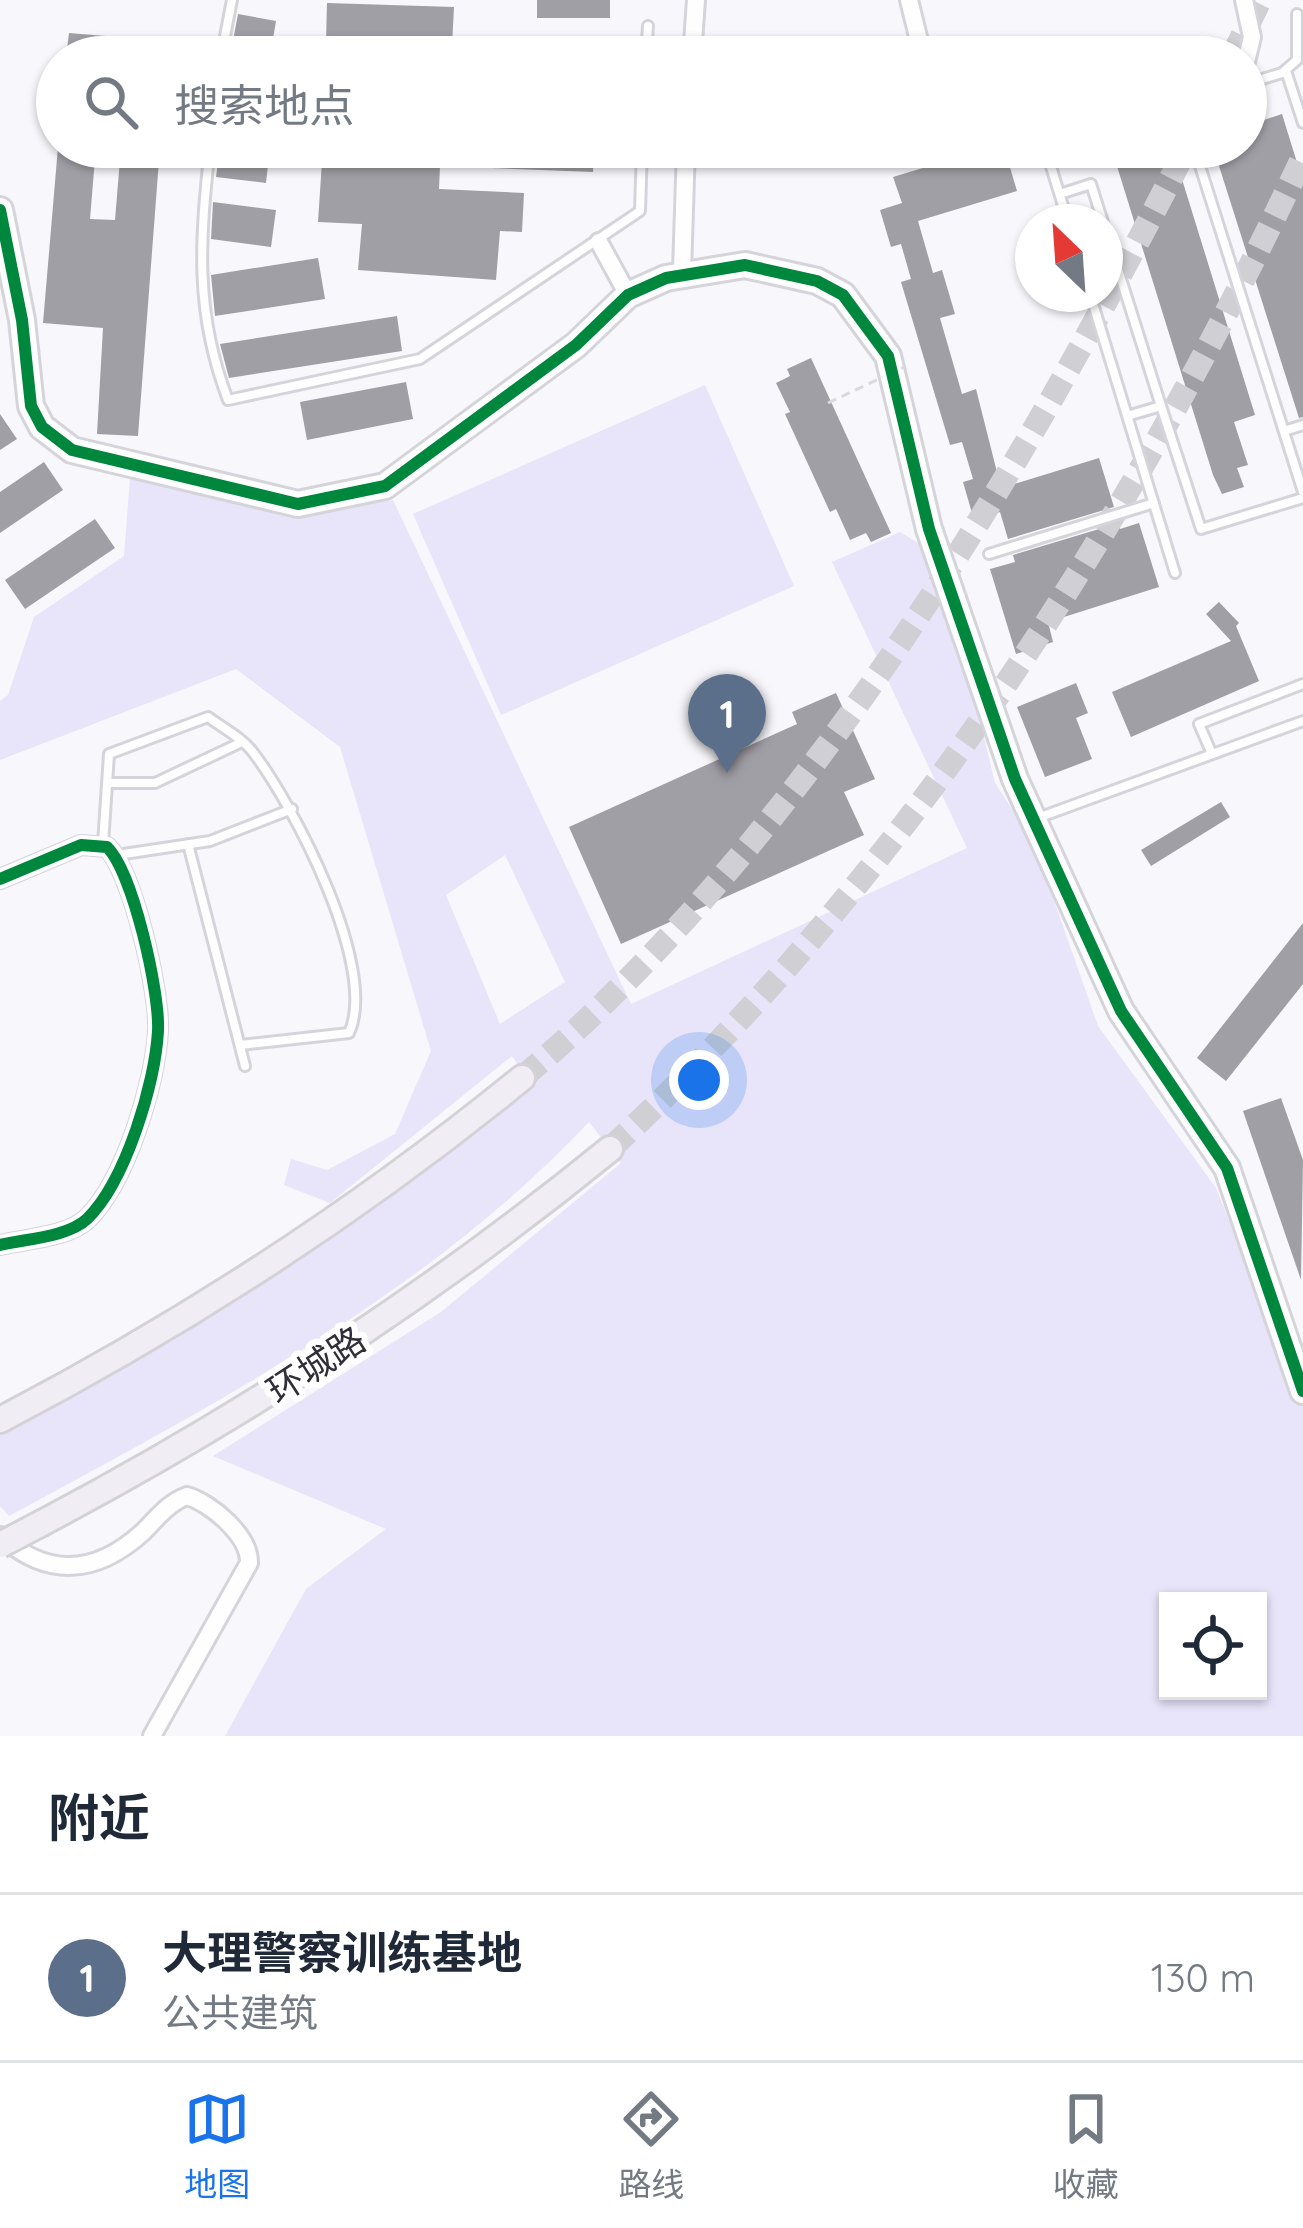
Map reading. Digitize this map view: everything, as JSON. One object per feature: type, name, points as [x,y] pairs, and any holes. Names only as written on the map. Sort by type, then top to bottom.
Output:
[{"type":"main road","points":[[0,1420],[255,1275],[398,1175],[522,1078]]},
{"type":"main road","name":"环城路","points":[[0,1545],[192,1442],[350,1345],[610,1149]]},
{"type":"street","points":[[693,36],[696,0]]},
{"type":"street","points":[[909,0],[918,36]]},
{"type":"street","points":[[1244,0],[1252,36]]},
{"type":"street","points":[[682,272],[685,168]]},
{"type":"street","points":[[0,210],[22,320],[28,391],[36,417],[50,435],[71,450],[298,504],[385,487],[576,345],[628,295],[682,272],[745,265],[817,281],[843,295],[888,356],[929,530],[1034,820],[1121,1011],[1228,1168],[1303,1391]]},
{"type":"street","points":[[599,242],[628,295]]},
{"type":"street","points":[[0,879],[81,845],[109,850],[136,908],[158,1027],[123,1161],[86,1220],[0,1245]]},
{"type":"street","points":[[0,1535],[20,1554],[45,1564],[80,1569],[113,1555],[187,1496],[206,1504],[242,1540],[249,1563],[152,1736]]},
{"type":"lane","points":[[224,36],[232,0]]},
{"type":"lane","points":[[1267,77],[1286,71],[1300,51],[1297,14]]},
{"type":"lane","points":[[647,36],[648,26]]},
{"type":"lane","points":[[1286,71],[1303,123]]},
{"type":"lane","points":[[208,168],[200,242],[204,304],[208,346],[228,400],[420,359],[640,211],[641,168]]},
{"type":"lane","points":[[1052,168],[1063,204]]},
{"type":"lane","points":[[1123,285],[1201,530],[1303,495],[1201,168]]},
{"type":"lane","points":[[1060,194],[1091,184],[1097,204]]},
{"type":"lane","points":[[1095,312],[1175,573]]},
{"type":"lane","points":[[1127,416],[1161,406]]},
{"type":"lane","points":[[1284,431],[1303,425]]},
{"type":"lane","points":[[989,554],[1154,503]]},
{"type":"lane","points":[[1212,754],[1199,724],[1303,684]]},
{"type":"lane","points":[[240,1045],[350,1033],[359,1011],[333,898],[292,809],[242,742],[208,717],[110,754],[109,850],[188,844],[292,809]]},
{"type":"lane","points":[[1034,820],[1303,721]]},
{"type":"lane","points":[[107,783],[155,783],[242,742]]},
{"type":"lane","points":[[188,844],[245,1066]]},
{"type":"path","points":[[828,403],[904,368]]},
{"type":"shaded area","points":[[705,385],[794,586],[501,715],[413,514]]},
{"type":"shaded area","points":[[130,478],[287,516],[393,500],[631,1004],[967,848],[832,562],[900,532],[923,546],[972,688],[995,783],[1033,841],[1098,1026],[1216,1188],[1303,1406],[1303,1736],[225,1736],[306,1589],[386,1529],[213,1456],[441,1312],[621,1163],[589,1122],[526,1184],[389,1293],[240,1387],[9,1516],[0,1506],[0,1428],[532,1085],[512,1056],[330,1203],[284,1185],[291,1159],[327,1170],[395,1134],[431,1051],[340,747],[236,669],[0,760],[0,701],[8,695],[34,617],[124,556]],"holes":[[[505,855],[565,982],[500,1024],[446,895]]]},
{"type":"building","points":[[537,0],[610,0],[610,18],[537,18]]},
{"type":"building","points":[[327,3],[454,7],[453,36],[326,36]]},
{"type":"building","points":[[238,14],[276,21],[274,36],[234,36]]},
{"type":"building","points":[[1282,114],[1303,182],[1303,417],[1299,418],[1220,168],[1267,168],[1267,119]]},
{"type":"building","points":[[56,168],[94,168],[90,219],[115,220],[119,168],[158,168],[138,436],[97,434],[103,328],[43,323]]},
{"type":"building","points":[[217,168],[268,168],[266,183],[216,177]]},
{"type":"building","points":[[322,168],[440,168],[439,189],[524,193],[522,232],[500,231],[496,280],[358,270],[362,224],[318,222]]},
{"type":"building","points":[[491,168],[593,168],[593,172]]},
{"type":"building","points":[[923,168],[1010,168],[1017,191],[918,221],[933,273],[942,270],[955,314],[940,318],[962,394],[976,389],[1001,488],[1099,458],[1114,507],[1008,539],[1000,512],[974,520],[963,482],[973,479],[962,442],[950,445],[901,282],[911,279],[901,244],[891,247],[880,210],[902,203],[893,177]]},
{"type":"building","points":[[1118,168],[1179,168],[1255,415],[1234,422],[1248,465],[1237,468],[1244,487],[1222,494]]},
{"type":"building","points":[[213,202],[276,210],[271,247],[211,239]]},
{"type":"building","points":[[318,258],[325,299],[215,316],[211,275]]},
{"type":"building","points":[[397,316],[402,351],[229,378],[220,344]]},
{"type":"building","points":[[811,358],[891,533],[871,542],[866,533],[850,540],[836,509],[830,512],[785,414],[790,412],[776,383],[790,376],[787,369]]},
{"type":"building","points":[[406,382],[413,419],[307,440],[300,402]]},
{"type":"building","points":[[0,414],[17,439],[0,450]]},
{"type":"building","points":[[44,462],[63,490],[0,533],[0,492]]},
{"type":"building","points":[[95,519],[115,548],[25,609],[5,580]]},
{"type":"building","points":[[1119,523],[1120,529],[1139,523],[1159,587],[1048,622],[1053,642],[1016,654],[990,569],[1015,562],[1013,555]]},
{"type":"building","points":[[1219,602],[1239,623],[1236,626],[1259,681],[1131,737],[1112,692],[1231,641],[1206,614]]},
{"type":"building","points":[[1076,683],[1088,713],[1076,718],[1092,759],[1045,777],[1017,707]]},
{"type":"building","points":[[836,693],[875,779],[844,792],[864,835],[621,944],[569,827],[797,724],[792,712]]},
{"type":"building","points":[[1221,802],[1230,817],[1151,866],[1141,850]]},
{"type":"building","points":[[1303,923],[1303,984],[1226,1081],[1197,1058]]},
{"type":"building","points":[[1281,1098],[1303,1160],[1301,1280],[1243,1111]]},
{"type":"tunnel","points":[[1242,36],[1260,0]]},
{"type":"tunnel","points":[[610,1149],[718,1042],[820,929],[915,811],[1004,687],[1164,428],[1303,157]]},
{"type":"tunnel","points":[[522,1078],[626,982],[723,877],[814,764],[978,523],[1052,398],[1176,168]]},
{"type":"cycle path","points":[[0,210],[22,320],[31,406],[42,427],[72,450],[298,504],[385,486],[576,345],[628,295],[666,278],[745,265],[817,281],[843,295],[888,356],[929,529],[1015,779],[1121,1011],[1227,1168],[1303,1391]]},
{"type":"cycle path","points":[[0,879],[81,845],[107,847],[126,881],[143,934],[158,1031],[136,1130],[101,1202],[69,1230],[0,1245]]},
{"type":"place","name":"大理警察训练基地","points":[[727,773]]}]
